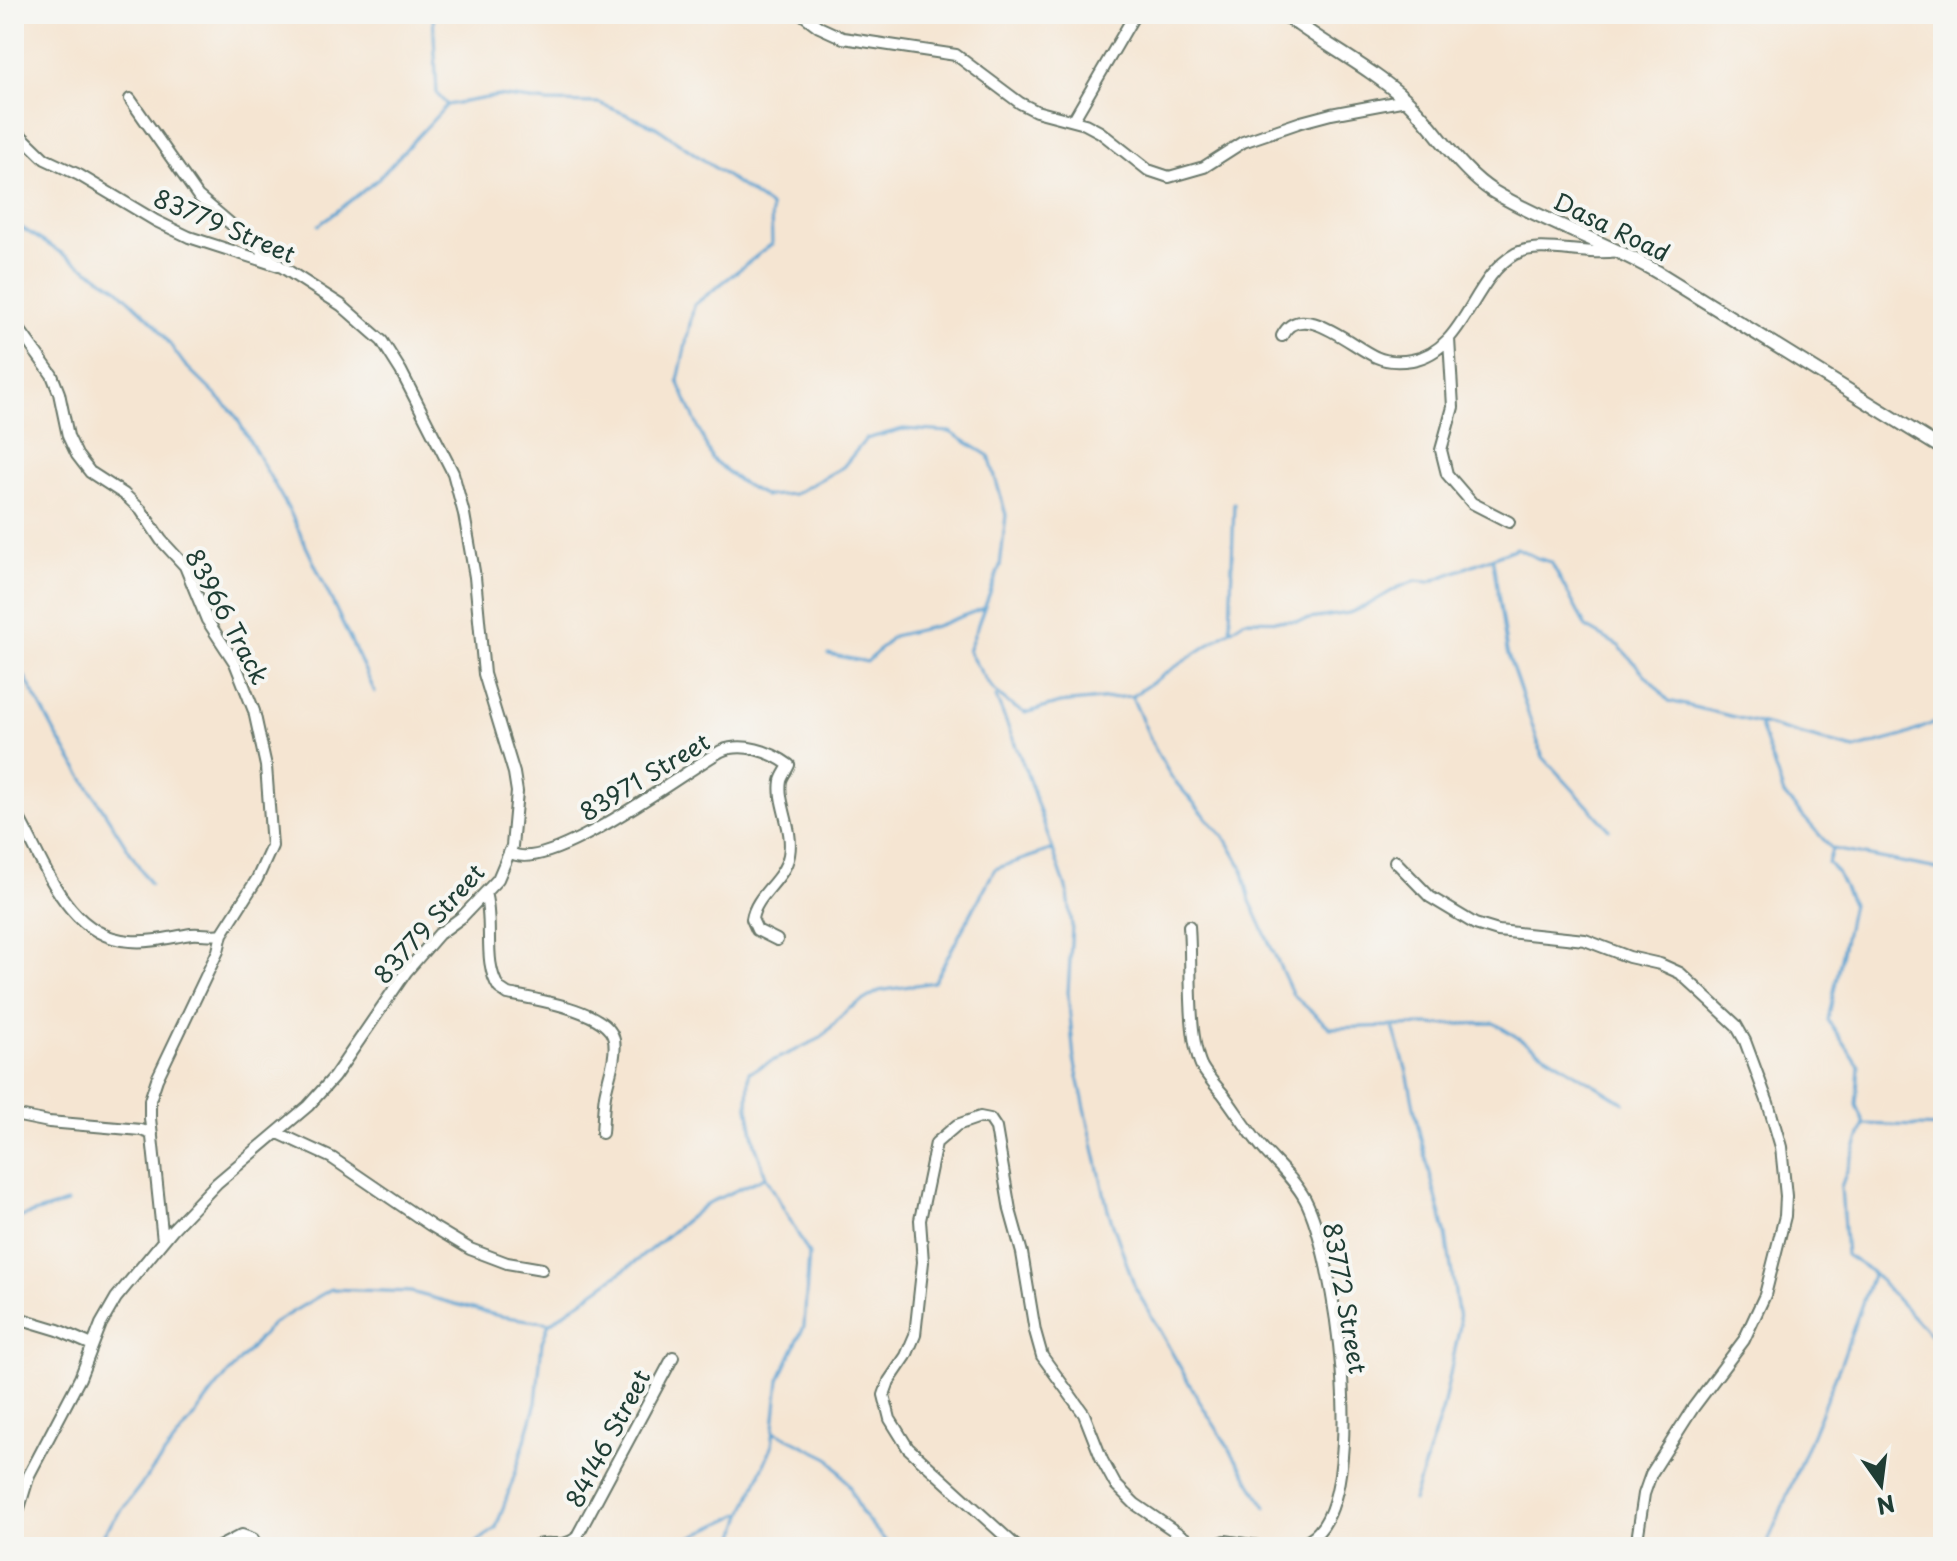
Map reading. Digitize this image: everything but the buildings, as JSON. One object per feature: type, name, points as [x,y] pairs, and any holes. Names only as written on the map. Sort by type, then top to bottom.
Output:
[{"type":"street","points":[[802,14],[819,27],[843,38],[956,55],[1020,103],[1045,114],[1074,119],[1100,132],[1148,170],[1169,177],[1204,167],[1243,142],[1301,122],[1406,100]]},
{"type":"street","points":[[1074,119],[1135,14]]},
{"type":"street","name":"Dasa Road","points":[[1284,14],[1406,100],[1464,167],[1494,191],[1619,250],[1806,362],[1943,449]]},
{"type":"street","points":[[130,99],[198,196],[282,267]]},
{"type":"street","name":"83779 Street","points":[[14,129],[45,159],[79,175],[156,221],[189,237],[282,267],[341,305],[382,341],[407,382],[453,473],[471,546],[484,674],[517,792],[510,852],[498,879],[462,917],[439,934],[406,972],[334,1077],[308,1106],[217,1183],[163,1241],[109,1308],[80,1378],[29,1475],[14,1525]]},
{"type":"street","points":[[1282,336],[1286,328],[1295,323],[1314,323],[1378,359],[1393,362],[1412,360],[1437,352],[1481,291],[1518,253],[1536,248],[1599,254],[1619,250]]},
{"type":"street","name":"83966 Track","points":[[14,322],[52,375],[68,436],[77,455],[90,472],[124,494],[141,510],[161,540],[178,556],[192,580],[207,620],[235,663],[246,687],[266,766],[272,846],[257,879],[222,934],[218,951],[150,1100],[163,1241]]},
{"type":"street","points":[[1449,339],[1453,407],[1441,450],[1447,474],[1472,503],[1509,522]]},
{"type":"street","name":"83971 Street","points":[[510,852],[526,856],[556,849],[612,820],[721,751],[736,746],[753,749],[789,765],[781,780],[790,829],[788,859],[752,919],[757,930],[777,940]]},
{"type":"street","points":[[14,809],[55,885],[76,914],[93,930],[114,940],[135,942],[194,934],[222,934]]},
{"type":"street","points":[[1395,861],[1430,897],[1475,924],[1498,931],[1585,940],[1680,973],[1736,1025],[1768,1103],[1781,1147],[1786,1196],[1785,1216],[1765,1295],[1744,1340],[1693,1408],[1656,1465],[1644,1494],[1636,1547]]},
{"type":"street","points":[[485,893],[491,959],[499,988],[508,994],[580,1012],[609,1028],[613,1034],[614,1048],[604,1099],[602,1133]]},
{"type":"street","name":"83772 Street","points":[[1189,926],[1198,1055],[1210,1078],[1297,1186],[1306,1202],[1320,1245],[1339,1346],[1345,1426],[1337,1489],[1316,1535],[1287,1547]]},
{"type":"street","points":[[14,1115],[49,1122],[141,1130],[152,1134]]},
{"type":"street","points":[[1017,1547],[908,1448],[890,1419],[884,1401],[885,1388],[906,1356],[915,1335],[923,1262],[920,1220],[936,1143],[957,1125],[980,1117],[990,1119],[996,1128],[1010,1210],[1022,1253],[1042,1356],[1084,1414],[1115,1484],[1135,1504],[1198,1547]]},
{"type":"street","points":[[278,1133],[332,1158],[470,1249],[507,1263],[542,1269]]},
{"type":"street","points":[[15,1317],[58,1330],[92,1345]]},
{"type":"street","name":"84146 Street","points":[[531,1547],[544,1543],[567,1544],[576,1538],[673,1357]]},
{"type":"street","points":[[219,1547],[242,1535],[253,1539],[256,1547]]},
{"type":"street","points":[[1209,1547],[1225,1541],[1265,1547]]},
{"type":"waterway","points":[[433,14],[437,94],[447,105],[498,96],[547,102],[599,103],[656,127],[771,207],[772,244],[694,305],[678,381],[712,459],[740,482],[765,496],[794,494],[843,467],[866,439],[903,429],[950,432],[989,456],[1006,515],[1000,566],[968,651],[998,694],[1025,713],[1060,703],[1132,696],[1245,620],[1296,621],[1349,613],[1415,581],[1429,582],[1517,548],[1551,562],[1586,627],[1619,646],[1669,701],[1759,723],[1784,795],[1832,849],[1828,863],[1837,872],[1852,904],[1828,1020],[1859,1066],[1856,1105],[1864,1124],[1841,1187],[1846,1255],[1873,1273],[1943,1349]]},
{"type":"waterway","points":[[319,225],[377,180],[447,105]]},
{"type":"waterway","points":[[14,223],[117,288],[156,325],[184,364],[234,413],[290,512],[375,692]]},
{"type":"waterway","points":[[1230,627],[1234,503]]},
{"type":"waterway","points":[[1493,561],[1507,652],[1543,757],[1609,829]]},
{"type":"waterway","points":[[828,654],[867,662],[893,636],[936,626],[984,608]]},
{"type":"waterway","points":[[14,657],[58,738],[150,884]]},
{"type":"waterway","points":[[996,697],[1026,771],[1068,894],[1072,926],[1068,993],[1074,1059],[1108,1210],[1135,1287],[1198,1399],[1266,1507]]},
{"type":"waterway","points":[[1132,697],[1155,749],[1172,778],[1228,842],[1242,867],[1250,901],[1293,995],[1330,1028],[1494,1023],[1624,1103]]},
{"type":"waterway","points":[[1759,723],[1854,749],[1903,736],[1943,719]]},
{"type":"waterway","points":[[732,1547],[772,1446],[779,1380],[804,1326],[809,1254],[766,1177],[755,1144],[748,1107],[749,1072],[821,1038],[847,1010],[879,991],[934,982],[995,869],[1053,849]]},
{"type":"waterway","points":[[1833,849],[1943,870]]},
{"type":"waterway","points":[[1393,1027],[1407,1072],[1446,1235],[1460,1325],[1443,1408],[1413,1501]]},
{"type":"waterway","points":[[1864,1124],[1943,1127]]},
{"type":"waterway","points":[[99,1539],[220,1383],[272,1324],[331,1289],[411,1292],[499,1316],[550,1323],[634,1263],[706,1204],[765,1177]]},
{"type":"waterway","points":[[14,1219],[67,1203]]},
{"type":"waterway","points":[[1766,1547],[1841,1363],[1872,1275]]},
{"type":"waterway","points":[[471,1547],[496,1528],[516,1471],[536,1403],[542,1342],[549,1323]]},
{"type":"waterway","points":[[774,1431],[829,1458],[848,1483],[862,1514],[891,1547]]},
{"type":"waterway","points":[[670,1547],[742,1513]]}]
